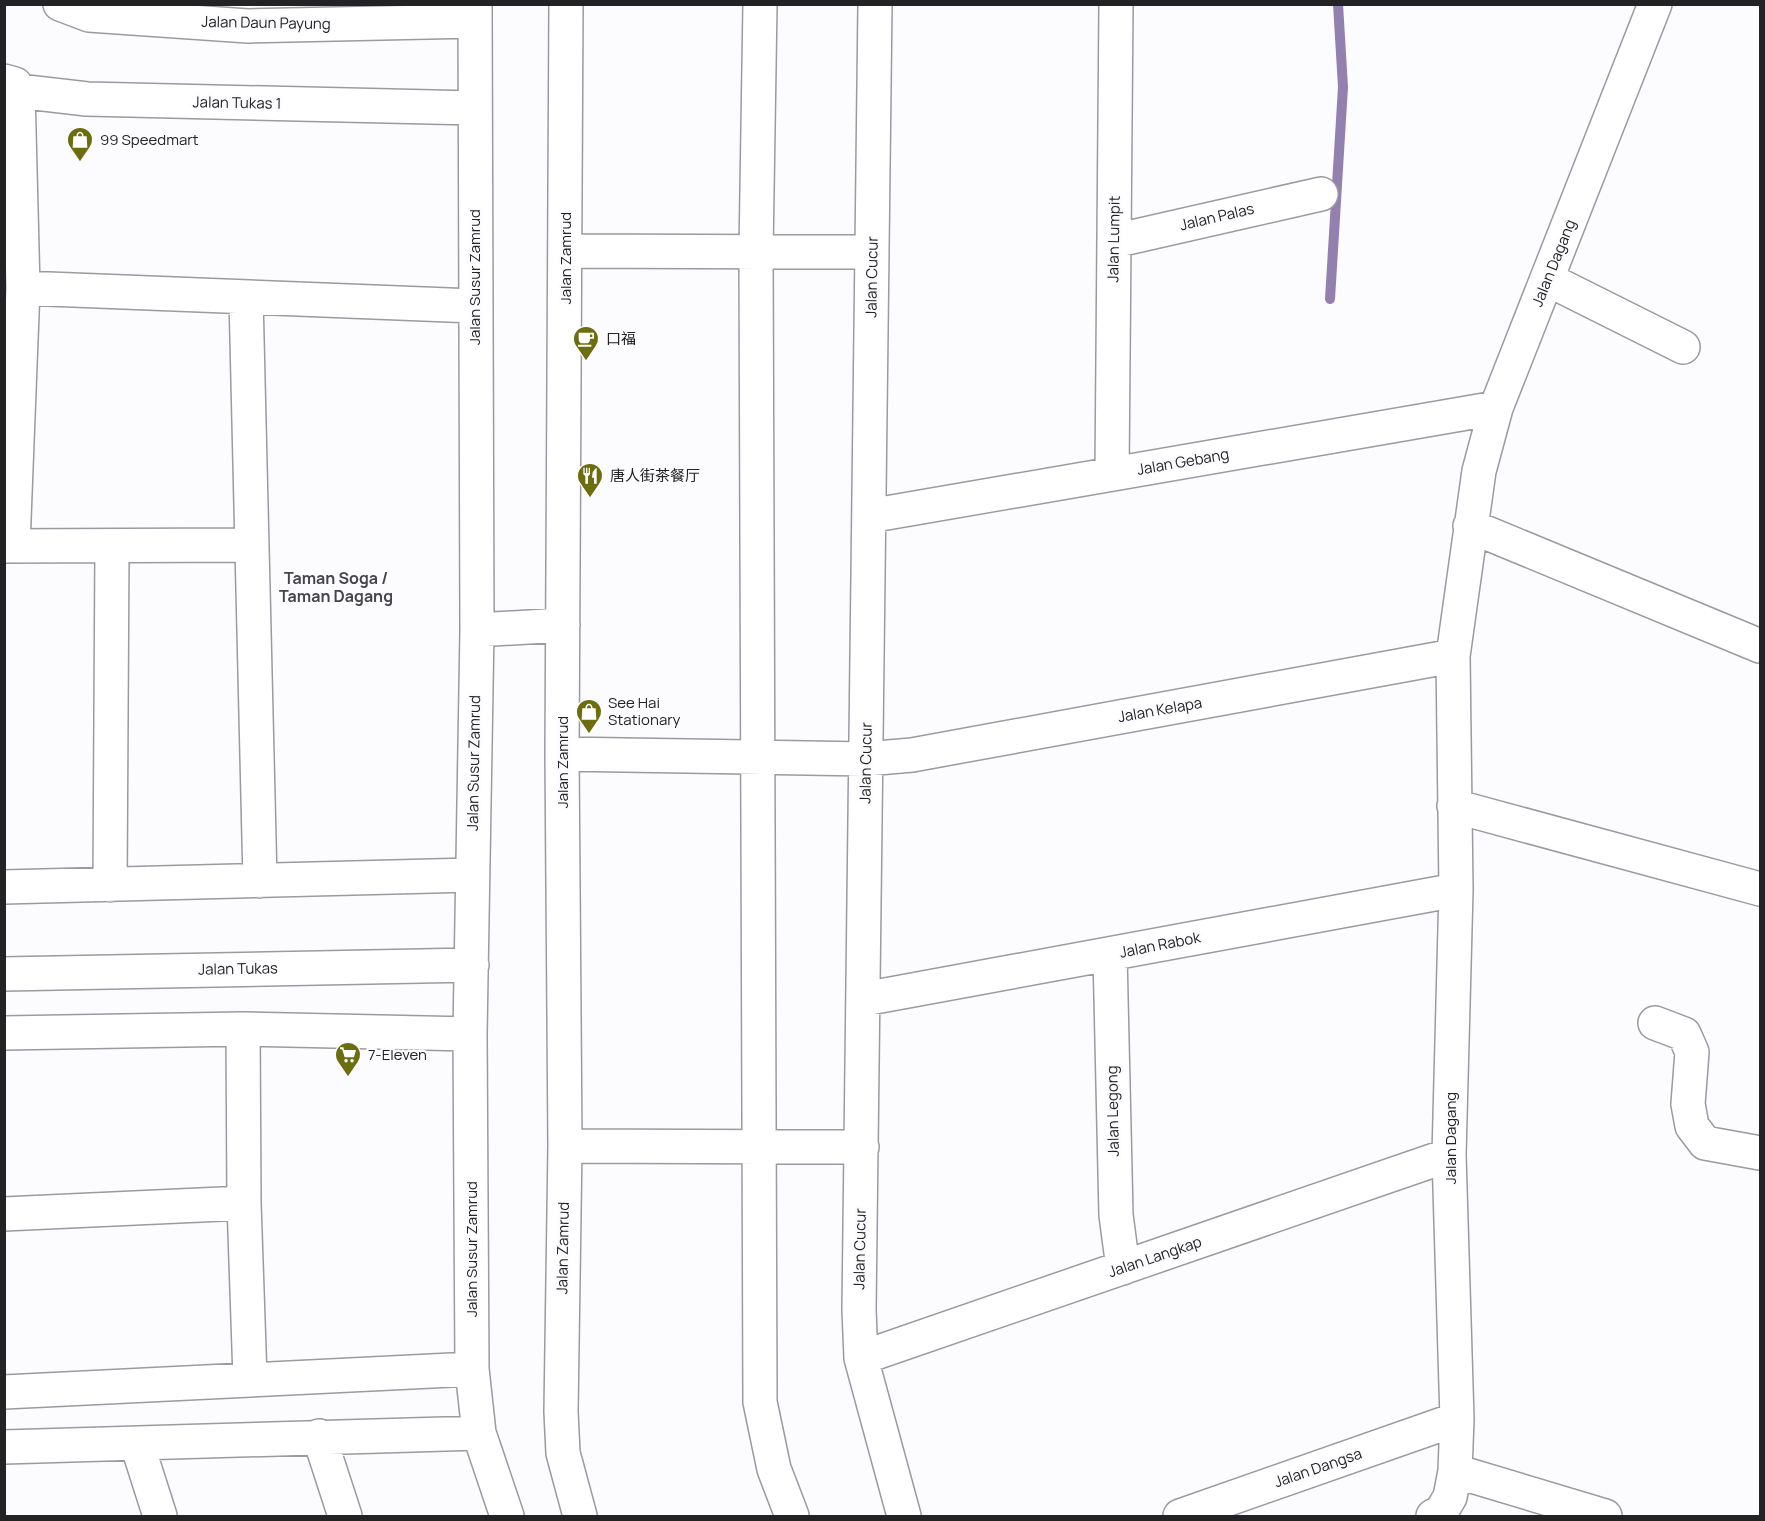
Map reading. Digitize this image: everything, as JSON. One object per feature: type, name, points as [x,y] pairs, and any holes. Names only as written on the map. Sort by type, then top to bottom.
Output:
[{"type":"street","name":"Jalan Zamrud","points":[[566,4],[567,251],[562,754],[565,1146],[562,1443],[574,1503],[580,1516]]},
{"type":"street","points":[[760,4],[756,252],[757,1147],[760,1402],[774,1469],[792,1516]]},
{"type":"street","name":"Jalan Cucur","points":[[875,4],[861,1358],[873,1410],[904,1516]]},
{"type":"street","name":"Jalan Lumpit","points":[[1112,474],[1116,4]]},
{"type":"street","name":"Jalan Dagang","points":[[1433,1516],[1441,1512],[1450,1497],[1455,1471],[1457,1419],[1449,1155],[1456,890],[1453,656],[1470,526],[1479,471],[1496,408],[1655,4]]},
{"type":"street","name":"Jalan Daun Payung","points":[[80,8],[248,15],[475,13]]},
{"type":"street","name":"Jalan Susur Zamrud","points":[[475,13],[474,306],[477,630],[470,1034],[472,1370],[479,1433],[507,1516]]},
{"type":"street","points":[[11,86],[23,288],[9,546],[250,545]]},
{"type":"street","name":"Jalan Tukas 1","points":[[11,86],[87,99],[476,108]]},
{"type":"street","name":"Jalan Palas","points":[[1114,241],[1321,194]]},
{"type":"street","points":[[567,251],[872,252]]},
{"type":"street","points":[[1547,279],[1683,347]]},
{"type":"street","points":[[23,288],[474,306]]},
{"type":"street","points":[[246,297],[250,545],[260,881]]},
{"type":"street","name":"Jalan Gebang","points":[[869,516],[1496,408]]},
{"type":"street","points":[[1470,526],[1761,646]]},
{"type":"street","points":[[110,885],[112,547]]},
{"type":"street","points":[[477,630],[563,625]]},
{"type":"street","name":"Jalan Kelapa","points":[[562,754],[866,759],[912,755],[1453,656]]},
{"type":"street","points":[[1454,806],[1761,889]]},
{"type":"street","points":[[4,887],[472,875]]},
{"type":"street","name":"Jalan Rabok","points":[[864,999],[1456,890]]},
{"type":"street","name":"Jalan Legong","points":[[1110,954],[1116,1215],[1123,1268]]},
{"type":"street","name":"Jalan Tukas","points":[[4,974],[472,965]]},
{"type":"street","points":[[1655,1023],[1684,1034],[1692,1052],[1688,1104],[1692,1126],[1705,1143],[1761,1153]]},
{"type":"street","points":[[4,1033],[243,1029],[470,1034]]},
{"type":"street","points":[[243,1029],[244,1203],[250,1378]]},
{"type":"street","points":[[565,1146],[862,1147]]},
{"type":"street","name":"Jalan Langkap","points":[[861,1358],[1449,1155]]},
{"type":"street","points":[[4,1214],[244,1203]]},
{"type":"street","points":[[4,1392],[250,1378],[472,1370]]},
{"type":"street","name":"Jalan Dangsa","points":[[1180,1516],[1457,1419]]},
{"type":"street","points":[[4,1447],[479,1433]]},
{"type":"street","points":[[319,1436],[345,1516]]},
{"type":"street","points":[[137,1444],[160,1516]]},
{"type":"street","points":[[1455,1471],[1605,1516]]},
{"type":"waterway","points":[[1330,299],[1343,87],[1338,4]]},
{"type":"place","name":"99 Speedmart","points":[[80,163]]},
{"type":"place","name":"口福","points":[[586,362]]},
{"type":"place","name":"唐人街茶餐厅","points":[[590,499]]},
{"type":"place","name":"See Hai Stationary","points":[[589,735]]},
{"type":"place","name":"7-Eleven","points":[[348,1078]]},
{"type":"district","name":"Taman Soga / Taman Dagang","points":[[336,587]]}]
